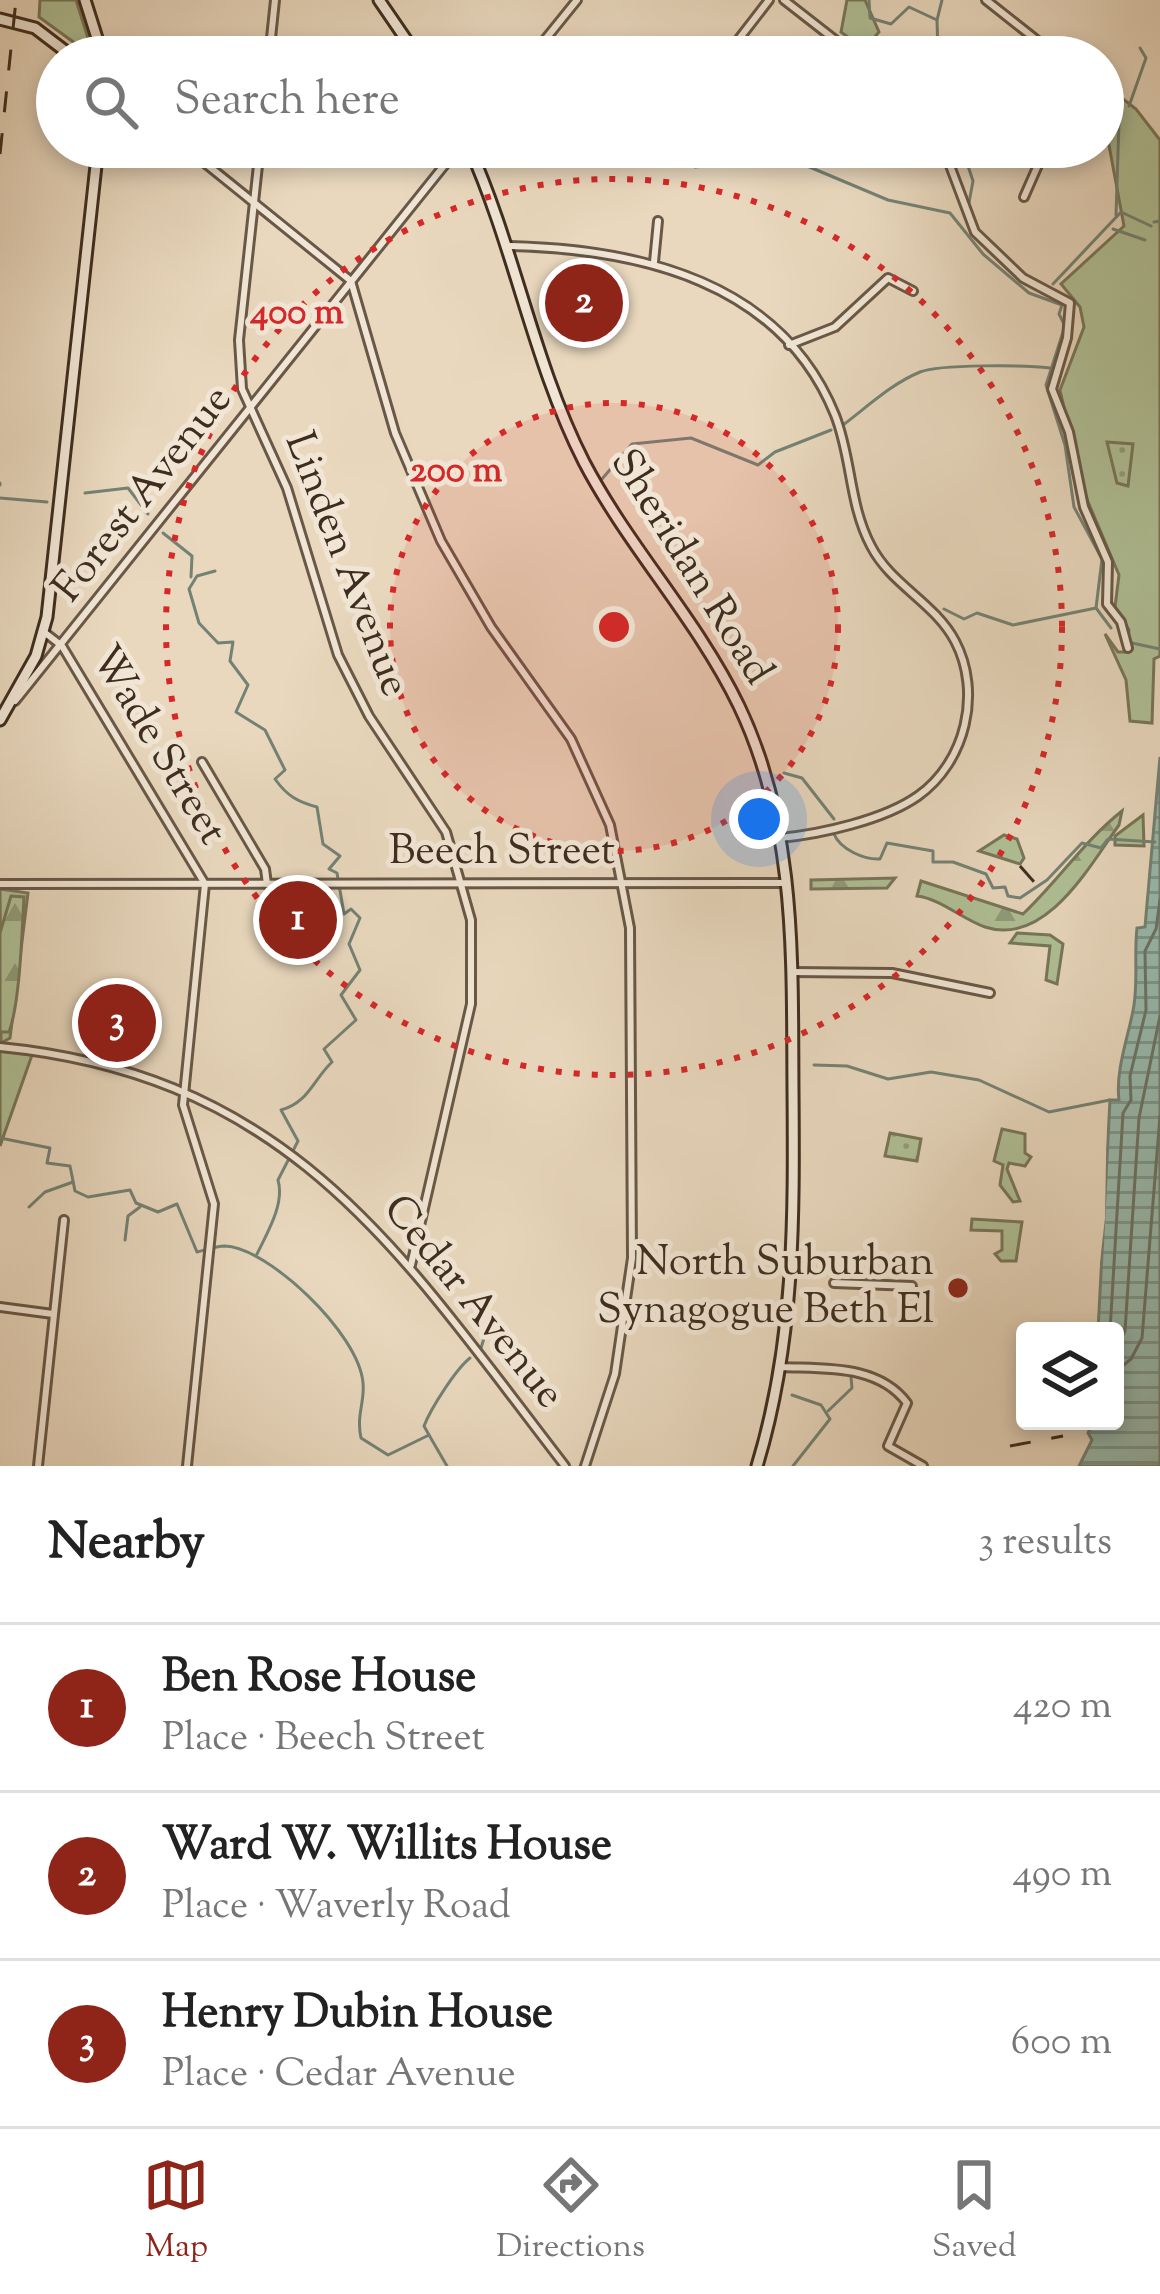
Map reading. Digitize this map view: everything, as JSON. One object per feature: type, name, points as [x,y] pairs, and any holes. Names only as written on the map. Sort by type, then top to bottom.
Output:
[{"type":"street","points":[[85,0],[97,36]]},
{"type":"street","points":[[271,36],[275,0]]},
{"type":"street","points":[[380,0],[404,36]]},
{"type":"street","points":[[548,36],[577,0]]},
{"type":"street","points":[[741,36],[769,0]]},
{"type":"street","points":[[784,0],[830,36]]},
{"type":"street","points":[[986,0],[1031,36]]},
{"type":"street","points":[[0,19],[35,28],[45,36]]},
{"type":"street","points":[[0,720],[44,632],[96,168]]},
{"type":"street","points":[[211,168],[351,281],[395,433],[419,495],[462,580],[586,766],[625,883],[631,961],[632,1258],[614,1374],[585,1466]]},
{"type":"street","name":"Linden Avenue","points":[[258,168],[238,364],[250,409],[287,488],[338,655],[369,716],[428,800],[463,883],[474,952],[471,1004],[411,1264]]},
{"type":"street","name":"Forest Avenue","points":[[8,709],[442,168]]},
{"type":"street","name":"Sheridan Road","points":[[478,168],[510,246],[548,375],[584,461],[740,707],[770,786],[787,883],[793,972],[794,1245],[781,1367],[758,1466]]},
{"type":"street","points":[[951,168],[975,232],[1023,278],[1070,303],[1067,338],[1052,389],[1069,432],[1084,507],[1108,562],[1107,604],[1121,622],[1128,648]]},
{"type":"street","points":[[1024,197],[1037,168]]},
{"type":"street","points":[[653,262],[658,221]]},
{"type":"street","points":[[510,246],[653,262],[732,295],[789,345],[829,402],[863,532],[876,556],[931,608],[954,640],[965,668],[969,704],[953,754],[921,794],[876,815],[780,838]]},
{"type":"street","points":[[789,345],[836,327],[888,278],[913,291]]},
{"type":"street","name":"Wade Street","points":[[44,632],[62,646],[205,884],[183,1093],[184,1118],[214,1204],[187,1466]]},
{"type":"street","points":[[202,762],[259,858],[267,884]]},
{"type":"street","name":"Beech Street","points":[[0,884],[787,883]]},
{"type":"street","points":[[793,972],[892,974],[990,993]]},
{"type":"street","name":"Cedar Avenue","points":[[0,1047],[88,1061],[183,1093],[313,1170],[411,1264],[565,1466]]},
{"type":"street","points":[[38,1466],[64,1220]]},
{"type":"street","points":[[834,1283],[911,1286]]},
{"type":"street","points":[[0,1307],[53,1313]]},
{"type":"street","points":[[781,1367],[856,1371],[900,1393],[907,1402],[888,1447],[923,1466]]},
{"type":"green space","points":[[40,0],[76,0],[87,36],[65,36],[39,17]]},
{"type":"green space","points":[[847,0],[865,0],[879,32],[846,36],[841,32]]},
{"type":"green space","points":[[1124,100],[1160,140],[1160,656],[1154,659],[1152,723],[1130,721],[1126,680],[1105,634],[1118,652],[1126,652],[1129,630],[1115,607],[1119,575],[1083,490],[1060,390],[1084,327],[1080,307],[1061,284],[1124,226],[1113,168],[1124,168]]},
{"type":"green space","points":[[1107,442],[1133,444],[1128,486],[1117,483]]},
{"type":"green space","points":[[1122,811],[1119,825],[1080,880],[1047,914],[1028,925],[1007,930],[985,927],[917,896],[921,881],[1023,914]]},
{"type":"green space","points":[[1143,815],[1144,846],[1115,845],[1115,836]]},
{"type":"green space","points":[[1004,835],[1017,839],[1024,858],[1020,864],[979,851]]},
{"type":"green space","points":[[895,878],[887,888],[811,889],[811,880]]},
{"type":"green space","points":[[0,889],[28,893],[10,1038],[1,1043]]},
{"type":"green space","points":[[11,896],[24,897],[20,966],[9,1032],[0,1032],[0,933]]},
{"type":"green space","points":[[1017,933],[1050,935],[1063,944],[1057,984],[1046,980],[1050,946],[1010,943]]},
{"type":"green space","points":[[0,1051],[32,1055],[0,1146]]},
{"type":"green space","points":[[1002,1129],[1025,1134],[1025,1153],[1031,1157],[1025,1166],[1009,1163],[1007,1169],[1020,1201],[1013,1202],[1000,1185],[1003,1165],[994,1161]]},
{"type":"green space","points":[[890,1133],[921,1139],[917,1161],[885,1156]]},
{"type":"green space","points":[[972,1219],[1022,1222],[1016,1261],[1001,1261],[995,1254],[1002,1250],[1002,1231],[971,1230]]},
{"type":"water","points":[[1160,757],[1160,1466],[1079,1466],[1092,1440],[1090,1430],[1124,1430],[1124,1322],[1098,1322],[1110,1100],[1119,1100],[1136,986],[1137,928],[1145,927]]},
{"type":"pier","points":[[1104,1100],[1107,1100],[1105,1218],[1092,1322]]},
{"type":"waterway","points":[[869,0],[870,18],[891,24],[909,7],[937,20],[937,36]]},
{"type":"waterway","points":[[937,20],[942,0]]},
{"type":"waterway","points":[[1129,106],[1146,58],[1140,48]]},
{"type":"waterway","points":[[812,168],[888,200],[950,213],[983,254],[1029,293],[1062,305],[1059,314],[1065,326],[1046,385],[1065,445],[1074,507],[1102,559],[1096,608],[1111,628]]},
{"type":"waterway","points":[[968,208],[973,181],[969,168]]},
{"type":"waterway","points":[[1116,215],[1118,168]]},
{"type":"waterway","points":[[1053,284],[1121,212],[1151,226]]},
{"type":"waterway","points":[[1154,222],[1160,221]]},
{"type":"waterway","points":[[1113,229],[1145,240]]},
{"type":"waterway","points":[[843,425],[889,389],[930,369],[1050,368]]},
{"type":"waterway","points":[[602,479],[632,444],[691,438],[758,465],[775,452],[831,430]]},
{"type":"waterway","points":[[85,493],[128,488],[148,514]]},
{"type":"waterway","points":[[0,498],[47,502]]},
{"type":"waterway","points":[[163,533],[192,556],[191,577]]},
{"type":"waterway","points":[[215,571],[197,576],[189,589],[199,623],[218,643],[233,642],[230,661],[248,685],[236,712],[265,730],[285,770],[275,779],[279,785],[293,798],[317,807],[323,844],[340,856],[329,869],[337,873],[344,914],[351,909],[360,918],[349,944],[360,970],[341,995],[356,1020],[324,1049],[332,1062],[310,1090],[281,1110],[298,1141],[278,1180],[277,1208],[257,1254]]},
{"type":"waterway","points":[[944,609],[964,619],[977,613],[1013,625],[1096,608]]},
{"type":"waterway","points":[[1132,643],[1160,649]]},
{"type":"waterway","points":[[784,773],[802,778],[834,819]]},
{"type":"waterway","points":[[834,834],[847,849],[874,859],[880,859],[887,843],[933,851],[933,862],[953,862],[986,874],[993,888],[1005,887],[1008,896],[1020,898],[1047,880],[1082,843],[1101,848],[1108,839],[1155,842]]},
{"type":"waterway","points":[[814,1065],[847,1066],[888,1079],[931,1072],[979,1080],[1049,1112],[1110,1100]]},
{"type":"waterway","points":[[0,1138],[50,1148],[47,1163],[70,1166],[75,1191],[88,1197],[130,1190],[136,1203],[158,1212],[177,1204],[197,1252],[225,1246],[243,1250],[286,1277],[329,1318],[358,1363],[363,1383],[361,1438],[388,1455],[429,1435],[447,1466]]},
{"type":"waterway","points":[[29,1207],[45,1192],[73,1182]]},
{"type":"waterway","points":[[125,1240],[128,1216],[140,1207]]},
{"type":"waterway","points":[[481,1348],[491,1315]]},
{"type":"waterway","points":[[429,1435],[424,1426],[432,1409],[470,1358]]},
{"type":"waterway","points":[[828,1411],[852,1388],[851,1377]]},
{"type":"waterway","points":[[792,1395],[821,1405],[830,1419],[793,1466]]},
{"type":"railway","points":[[0,154],[16,0]]},
{"type":"railway","points":[[1020,866],[1043,892]]},
{"type":"railway","points":[[1010,1446],[1063,1436]]},
{"type":"place","name":"Ward W. Willits House","points":[[584,303]]},
{"type":"place","name":"Ben Rose House","points":[[298,920]]},
{"type":"place","name":"Henry Dubin House","points":[[117,1023]]},
{"type":"place","name":"North Suburban Synagogue Beth El","points":[[958,1288]]}]
